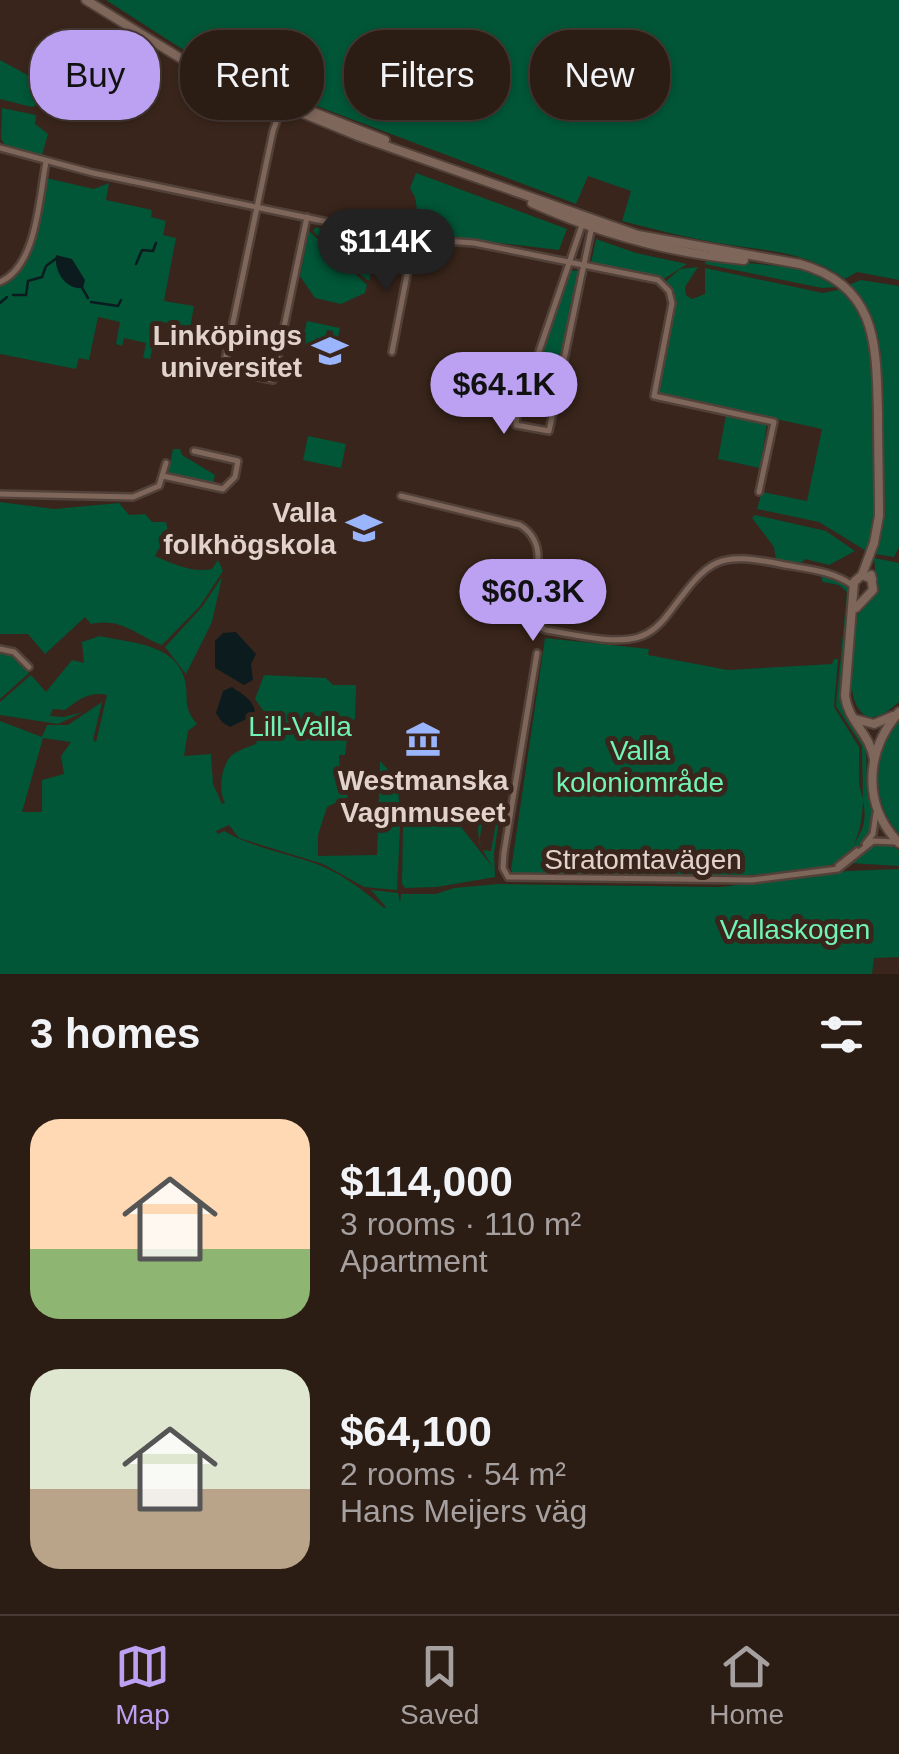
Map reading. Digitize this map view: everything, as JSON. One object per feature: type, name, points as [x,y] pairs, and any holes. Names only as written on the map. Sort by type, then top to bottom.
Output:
[{"type":"main road","points":[[86,0],[180,59]]},
{"type":"main road","points":[[94,0],[115,19]]},
{"type":"main road","points":[[324,119],[588,222],[659,241],[800,264],[836,280],[851,293],[867,317],[876,349],[879,516],[869,561],[855,589],[844,690],[851,716],[868,738],[874,760]]},
{"type":"main road","points":[[853,614],[874,587],[869,561]]},
{"type":"main road","points":[[860,576],[872,579]]},
{"type":"main road","points":[[855,589],[867,595]]},
{"type":"main road","points":[[851,716],[866,723],[878,723],[899,712]]},
{"type":"main road","points":[[899,712],[885,731],[874,760],[872,781],[876,808],[899,843]]},
{"type":"street","points":[[276,120],[223,370],[273,380],[308,217]]},
{"type":"street","points":[[0,148],[46,162],[414,239],[474,243],[654,279],[669,290],[672,303],[654,396],[774,422],[759,492]]},
{"type":"street","points":[[0,282],[16,272],[27,255],[46,162]]},
{"type":"street","points":[[588,222],[549,432],[516,425],[570,261],[588,222]]},
{"type":"street","points":[[392,352],[414,239]]},
{"type":"street","points":[[163,476],[223,489],[236,477],[238,461],[194,451]]},
{"type":"street","points":[[0,494],[134,497],[159,486],[166,463]]},
{"type":"street","points":[[402,496],[520,525],[528,531],[540,554],[532,616],[546,630],[622,639],[641,637],[662,622],[699,573],[725,559],[748,558],[836,576],[860,576]]},
{"type":"street","points":[[836,576],[855,589]]},
{"type":"street","points":[[0,649],[14,652],[29,667]]},
{"type":"street","name":"Stratomtavägen","points":[[537,653],[504,853],[506,876],[544,880],[735,881],[826,871],[850,863],[878,840],[899,843]]},
{"type":"street","name":"Stratomtavägen","points":[[826,871],[847,860],[868,841],[876,823],[876,808]]},
{"type":"green space","points":[[106,0],[899,0],[899,280],[857,272],[845,279],[802,258],[622,221],[631,191],[588,176],[576,204],[354,120],[510,120],[510,30],[344,30],[344,116],[324,109],[324,30],[180,30],[180,48],[160,35],[160,30],[153,30]]},
{"type":"green space","points":[[0,60],[30,76],[30,106],[0,99]]},
{"type":"green space","points":[[2,108],[30,114],[30,120],[35,120],[35,124],[48,134],[42,155],[6,146],[1,139]]},
{"type":"green space","points":[[416,173],[567,229],[559,250],[421,234],[410,188]]},
{"type":"green space","points":[[46,178],[94,189],[109,183],[106,200],[152,210],[151,217],[166,221],[163,235],[176,238],[164,301],[194,306],[190,328],[158,321],[150,359],[143,358],[146,343],[124,338],[122,346],[116,344],[120,322],[98,317],[89,360],[79,358],[76,369],[0,354],[0,285],[23,268],[30,254]]},
{"type":"green space","points":[[316,227],[349,238],[375,239],[369,281],[336,256],[313,231]]},
{"type":"green space","points":[[309,231],[367,285],[365,293],[341,304],[315,298],[300,276]]},
{"type":"green space","points":[[596,239],[687,264],[662,280],[591,263]]},
{"type":"green space","points":[[706,259],[799,268],[840,287],[822,288],[705,264]]},
{"type":"green space","points":[[698,267],[685,287],[686,295],[692,299],[705,294],[705,268],[823,293],[842,289],[862,316],[873,357],[875,507],[868,552],[819,522],[757,509],[762,492],[807,501],[822,429],[660,394],[674,301],[665,282],[680,269]]},
{"type":"green space","points":[[569,270],[579,271],[549,415],[521,409]]},
{"type":"green space","points":[[861,280],[899,286],[899,547],[894,557],[875,554],[883,507],[881,356],[871,318],[848,285]]},
{"type":"green space","points":[[307,321],[340,328],[337,341],[333,340],[333,331],[327,330],[325,339],[316,338],[314,349],[292,342],[293,336],[305,336],[306,333],[294,332],[305,330]]},
{"type":"green space","points":[[726,415],[767,424],[760,468],[718,459]]},
{"type":"green space","points":[[308,436],[346,444],[341,468],[303,460]]},
{"type":"green space","points":[[173,449],[180,449],[182,455],[215,475],[213,483],[168,473]]},
{"type":"green space","points":[[0,502],[54,509],[119,503],[129,515],[145,514],[152,522],[166,522],[168,531],[155,556],[197,570],[212,569],[218,560],[223,571],[200,606],[162,645],[120,625],[91,624],[85,617],[45,654],[28,634],[0,634]]},
{"type":"green space","points":[[755,515],[826,531],[855,551],[829,565],[805,559],[799,565],[776,560],[774,547],[752,518]]},
{"type":"green space","points":[[874,558],[899,563],[899,702],[884,714],[870,718],[855,701],[851,674],[857,618],[861,605],[877,588]]},
{"type":"green space","points":[[222,577],[212,622],[186,674],[165,647],[202,607]]},
{"type":"green space","name":"Valla koloniområde","points":[[821,578],[849,584],[853,594],[840,696],[844,714],[866,746],[867,792],[873,817],[868,838],[848,857],[863,825],[863,801],[859,831],[850,851],[828,866],[792,872],[690,877],[515,876],[511,870],[545,638],[649,649],[648,655],[728,670],[832,664],[838,659],[834,707],[859,747],[863,798],[862,746],[836,706],[847,592],[839,585],[823,582]]},
{"type":"green space","points":[[100,636],[138,643],[162,652],[180,668],[188,707],[197,724],[188,731],[184,756],[211,754],[213,784],[222,804],[222,778],[228,759],[256,744],[265,713],[255,699],[264,675],[326,678],[333,685],[356,685],[355,719],[349,722],[345,755],[339,755],[340,775],[348,797],[327,807],[318,835],[318,856],[377,855],[380,761],[398,780],[397,890],[364,887],[323,864],[239,838],[229,825],[216,831],[328,869],[384,908],[371,890],[398,893],[400,903],[401,894],[436,894],[454,888],[498,884],[721,887],[848,871],[899,869],[899,957],[874,958],[872,974],[0,974],[0,721],[42,737],[47,725],[68,725],[102,702],[93,740],[96,742],[107,695],[90,695],[65,710],[53,709],[50,716],[83,712],[58,724],[0,715],[0,702],[31,675],[46,692],[72,660],[84,663],[82,642]],"holes":[[[43,738],[71,742],[61,756],[64,774],[42,780],[42,812],[22,812]]]},
{"type":"green space","points":[[0,653],[12,656],[29,673],[0,699]]},
{"type":"green space","points":[[899,720],[899,834],[883,807],[878,777],[883,747]]},
{"type":"green space","points":[[482,810],[489,812],[484,815],[479,840]]},
{"type":"green space","points":[[500,814],[495,877],[437,887],[405,888],[402,884],[403,825],[461,827],[494,869],[483,850],[491,851],[497,817],[493,816]]},
{"type":"green space","points":[[883,842],[899,850],[899,866],[851,863],[869,846]]},
{"type":"shaded area","points":[[56,255],[72,259],[85,280],[83,288],[71,286],[62,278]]},
{"type":"shaded area","points":[[236,632],[256,654],[251,664],[253,680],[244,685],[215,668],[215,641],[223,633]]},
{"type":"shaded area","points":[[232,687],[251,702],[255,715],[230,727],[216,713],[223,691]]},
{"type":"waterway","points":[[136,264],[142,250],[153,251],[156,243]]},
{"type":"waterway","points":[[13,295],[26,295],[28,281],[42,277],[46,266],[57,258]]},
{"type":"waterway","points":[[81,286],[88,298]]},
{"type":"waterway","points":[[0,303],[7,297]]},
{"type":"waterway","points":[[91,302],[118,306],[121,300]]},
{"type":"place","name":"Linköpings universitet","points":[[330,351]]},
{"type":"place","name":"Valla folkhögskola","points":[[364,528]]},
{"type":"place","name":"Westmanska Vagnmuseet","points":[[423,739]]},
{"type":"park label","name":"Lill-Valla","points":[[300,726]]},
{"type":"park label","name":"Vallaskogen","points":[[795,929]]}]
